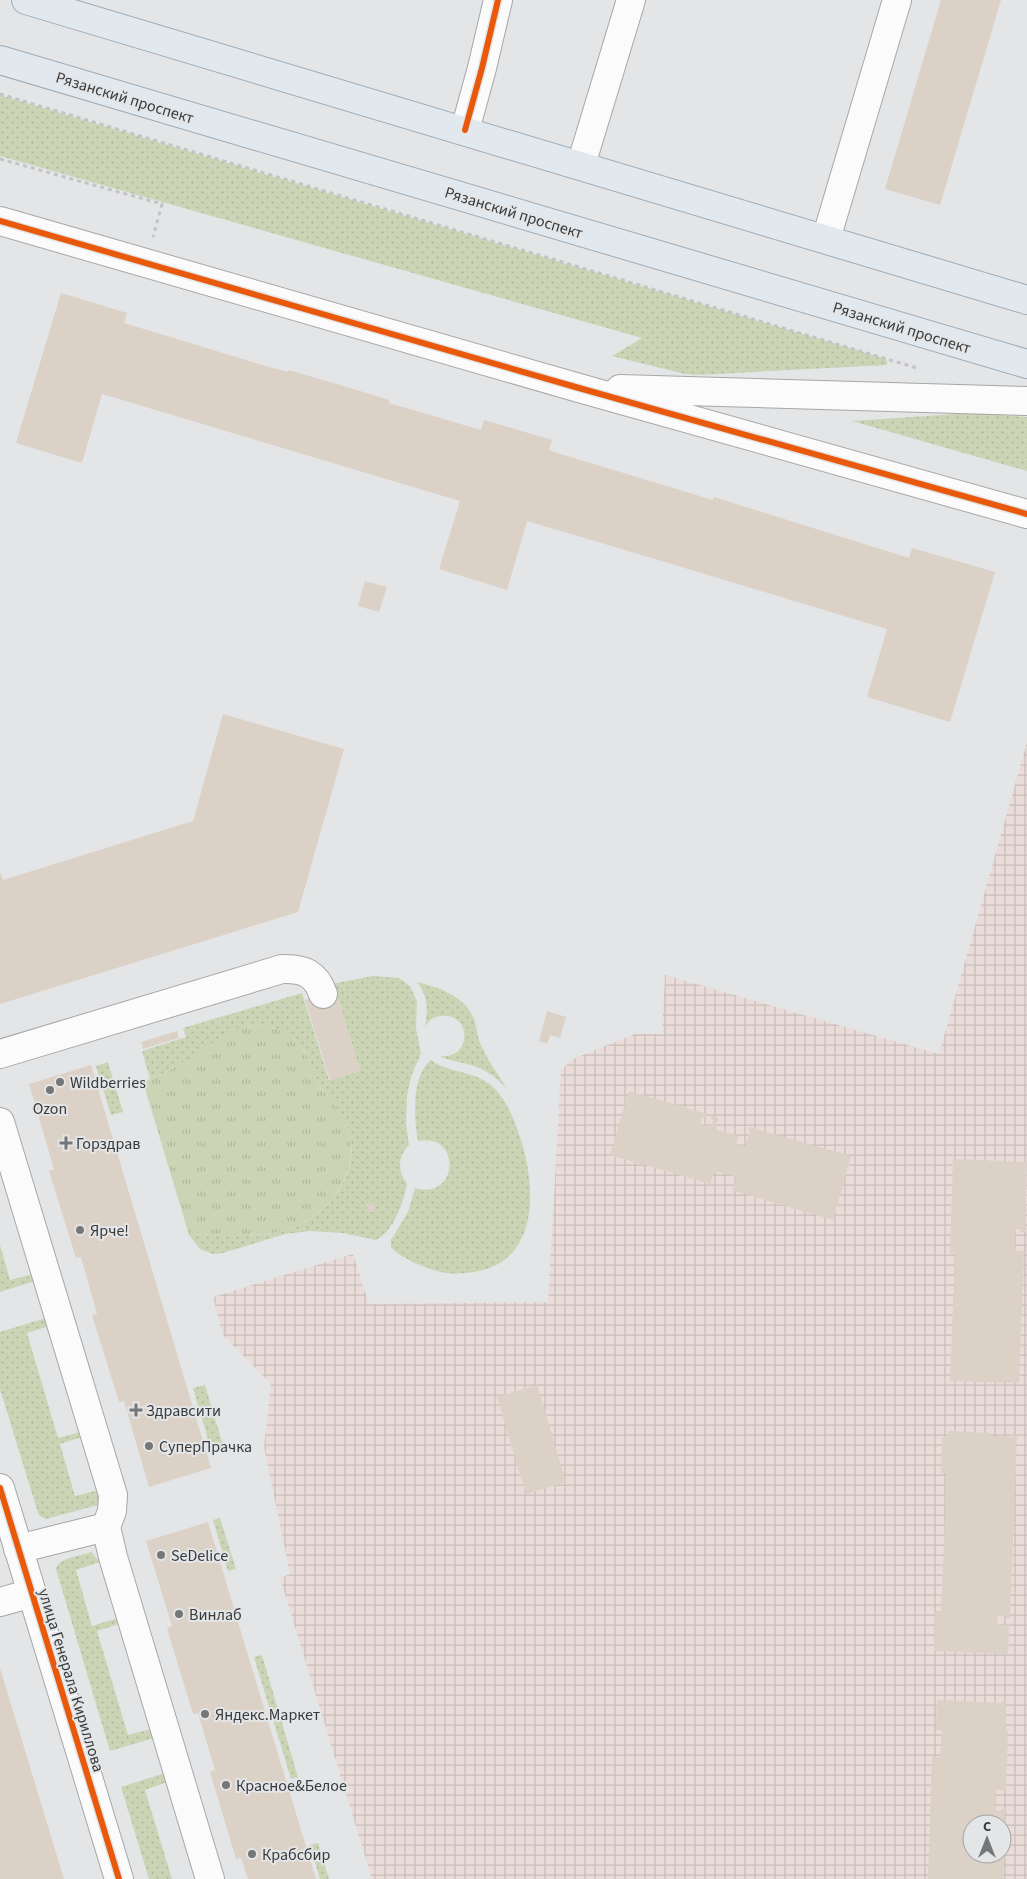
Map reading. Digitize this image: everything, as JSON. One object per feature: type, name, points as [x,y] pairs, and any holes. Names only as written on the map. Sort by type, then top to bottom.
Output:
[{"type":"main road","points":[[26,0],[465,130],[1027,300]]},
{"type":"main road","name":"Рязанский проспект","points":[[0,60],[1027,364]]},
{"type":"street","points":[[465,130],[498,0]]},
{"type":"street","points":[[581,165],[631,0]]},
{"type":"street","points":[[826,239],[897,0]]},
{"type":"street","points":[[0,221],[579,388],[1027,514]]},
{"type":"street","points":[[579,388],[1027,401]]},
{"type":"street","points":[[0,1054],[282,969],[291,968],[307,972],[319,982],[324,994]]},
{"type":"street","points":[[0,1122],[113,1495],[112,1511],[106,1526],[113,1557],[210,1879]]},
{"type":"street","name":"улица Генерала Кириллова","points":[[0,1488],[118,1879]]},
{"type":"street","points":[[18,1549],[106,1526]]},
{"type":"street","points":[[0,1602],[32,1593]]},
{"type":"path","points":[[0,94],[925,370]]},
{"type":"shaded area","points":[[1027,742],[1027,1879],[372,1879],[280,1578],[290,1574],[264,1447],[271,1384],[223,1335],[213,1297],[353,1254],[369,1304],[548,1302],[561,1070],[573,1059],[635,1034],[662,1034],[665,975],[939,1054]]},
{"type":"green space","points":[[0,95],[886,359],[887,365],[698,375],[685,374],[612,356],[642,338],[0,156]]},
{"type":"green space","points":[[971,413],[1027,417],[1027,471],[852,421]]},
{"type":"green space","points":[[373,976],[399,978],[410,986],[417,1001],[416,1028],[421,1053],[411,1077],[407,1096],[406,1124],[409,1145],[405,1149],[400,1164],[400,1169],[407,1184],[403,1200],[393,1223],[376,1240],[343,1233],[310,1231],[285,1234],[223,1253],[213,1254],[200,1249],[189,1235],[257,1235],[283,1231],[308,1220],[332,1199],[341,1185],[348,1171],[351,1140],[343,1118],[317,1080],[307,1055],[297,1042],[277,1029],[261,1025],[245,1026],[224,1036],[180,1064],[150,1079],[142,1051],[186,1037],[183,1028],[302,993],[329,1080],[360,1071],[336,991],[331,984]]},
{"type":"green space","points":[[417,982],[450,994],[470,1011],[484,1051],[507,1089],[494,1076],[484,1070],[440,1056],[451,1055],[459,1050],[463,1043],[463,1027],[450,1016],[440,1016],[435,1017],[425,1027],[426,1003],[421,987]]},
{"type":"green space","points":[[253,1025],[270,1027],[285,1033],[304,1050],[318,1082],[346,1123],[351,1139],[351,1155],[348,1170],[341,1185],[321,1210],[308,1220],[294,1227],[283,1231],[257,1235],[189,1235],[143,1082],[170,1070],[236,1028]]},
{"type":"green space","points":[[431,1060],[446,1068],[478,1078],[493,1087],[502,1097],[509,1110],[518,1130],[525,1155],[530,1195],[529,1214],[524,1233],[515,1249],[502,1262],[483,1270],[466,1273],[437,1271],[419,1265],[391,1247],[391,1240],[408,1212],[415,1188],[429,1189],[440,1185],[447,1177],[448,1156],[443,1147],[433,1141],[418,1141],[415,1110],[417,1087],[420,1076]]},
{"type":"green space","points":[[108,1062],[123,1112],[111,1115],[96,1066]]},
{"type":"green space","points":[[0,1245],[10,1280],[33,1274],[35,1281],[0,1292]]},
{"type":"green space","points":[[46,1318],[49,1326],[27,1333],[58,1438],[81,1432],[82,1437],[60,1444],[75,1496],[98,1490],[98,1505],[46,1519],[38,1513],[0,1389],[0,1332]]},
{"type":"green space","points":[[205,1385],[224,1449],[212,1453],[193,1388]]},
{"type":"green space","points":[[220,1518],[236,1569],[228,1571],[213,1520]]},
{"type":"green space","points":[[91,1552],[100,1562],[76,1570],[92,1626],[118,1618],[119,1624],[97,1631],[128,1735],[151,1729],[154,1738],[110,1751],[56,1569],[66,1559]]},
{"type":"green space","points":[[262,1655],[298,1777],[291,1779],[254,1657]]},
{"type":"green space","points":[[165,1773],[167,1782],[145,1790],[172,1879],[149,1879],[121,1787]]},
{"type":"green space","points":[[318,1843],[329,1879],[320,1879],[310,1845]]},
{"type":"building","points":[[941,0],[1001,0],[940,205],[885,189]]},
{"type":"building","points":[[61,293],[127,313],[124,323],[269,367],[288,372],[289,370],[367,393],[389,400],[389,403],[481,430],[484,420],[552,440],[549,450],[557,453],[713,500],[714,497],[909,558],[912,548],[995,572],[950,722],[867,697],[887,629],[645,556],[527,521],[507,590],[439,569],[460,501],[102,394],[82,463],[16,443]]},
{"type":"building","points":[[365,581],[387,587],[379,612],[358,606]]},
{"type":"building","points":[[223,714],[344,749],[298,912],[0,1004],[0,872],[3,880],[193,821]]},
{"type":"building","points":[[336,991],[360,1071],[330,1080],[305,1000]]},
{"type":"building","points":[[547,1011],[566,1017],[560,1038],[550,1035],[547,1044],[539,1041]]},
{"type":"building","points":[[177,1031],[179,1038],[143,1049],[141,1042]]},
{"type":"building","points":[[91,1065],[211,1468],[149,1487],[124,1401],[119,1402],[92,1315],[97,1314],[81,1257],[76,1258],[49,1171],[54,1169],[29,1084]]},
{"type":"building","points":[[629,1091],[707,1114],[706,1118],[702,1117],[700,1124],[711,1127],[714,1120],[711,1120],[712,1116],[719,1118],[714,1129],[739,1136],[736,1144],[745,1146],[750,1131],[748,1130],[749,1127],[851,1156],[833,1220],[732,1190],[737,1177],[727,1174],[714,1171],[711,1184],[610,1155]]},
{"type":"building","points":[[953,1159],[1027,1162],[1025,1232],[1020,1232],[1021,1229],[1015,1229],[1015,1251],[1024,1251],[1019,1383],[950,1381],[955,1253],[950,1253]]},
{"type":"building","points":[[373,1202],[375,1211],[369,1213],[366,1204]]},
{"type":"building","points":[[537,1385],[566,1482],[526,1494],[497,1397]]},
{"type":"building","points":[[948,1431],[991,1433],[991,1436],[1013,1437],[1013,1435],[1017,1435],[1010,1618],[998,1615],[997,1625],[1009,1625],[1008,1654],[934,1651],[935,1611],[941,1611],[945,1520],[946,1473],[941,1473],[942,1437],[948,1437]]},
{"type":"building","points":[[208,1522],[316,1879],[248,1879],[241,1858],[236,1859],[210,1772],[215,1770],[198,1713],[193,1714],[169,1635],[167,1628],[172,1626],[146,1541]]},
{"type":"building","points":[[0,1668],[64,1879],[0,1879]]},
{"type":"building","points":[[937,1700],[1002,1703],[1002,1701],[1006,1701],[1005,1730],[1008,1730],[1006,1790],[996,1790],[995,1811],[1005,1809],[1005,1814],[962,1814],[962,1864],[1004,1864],[1003,1879],[928,1879],[932,1757],[940,1757],[942,1730],[936,1730]]},
{"type":"cycle path","points":[[465,130],[498,0]]},
{"type":"cycle path","points":[[0,221],[579,388],[1027,514]]},
{"type":"cycle path","points":[[0,1488],[119,1879]]},
{"type":"place","name":"Wildberries","points":[[60,1082]]},
{"type":"place","name":"Ozon","points":[[50,1090]]},
{"type":"place","name":"Горздрав","points":[[66,1143]]},
{"type":"place","name":"Ярче!","points":[[80,1230]]},
{"type":"place","name":"Здравсити","points":[[136,1410]]},
{"type":"place","name":"СуперПрачка","points":[[149,1446]]},
{"type":"place","name":"SeDelice","points":[[161,1555]]},
{"type":"place","name":"Винлаб","points":[[179,1614]]},
{"type":"place","name":"Яндекс.Маркет","points":[[205,1714]]},
{"type":"place","name":"Красное&Белое","points":[[226,1785]]},
{"type":"place","name":"Крабсбир","points":[[252,1854]]}]
